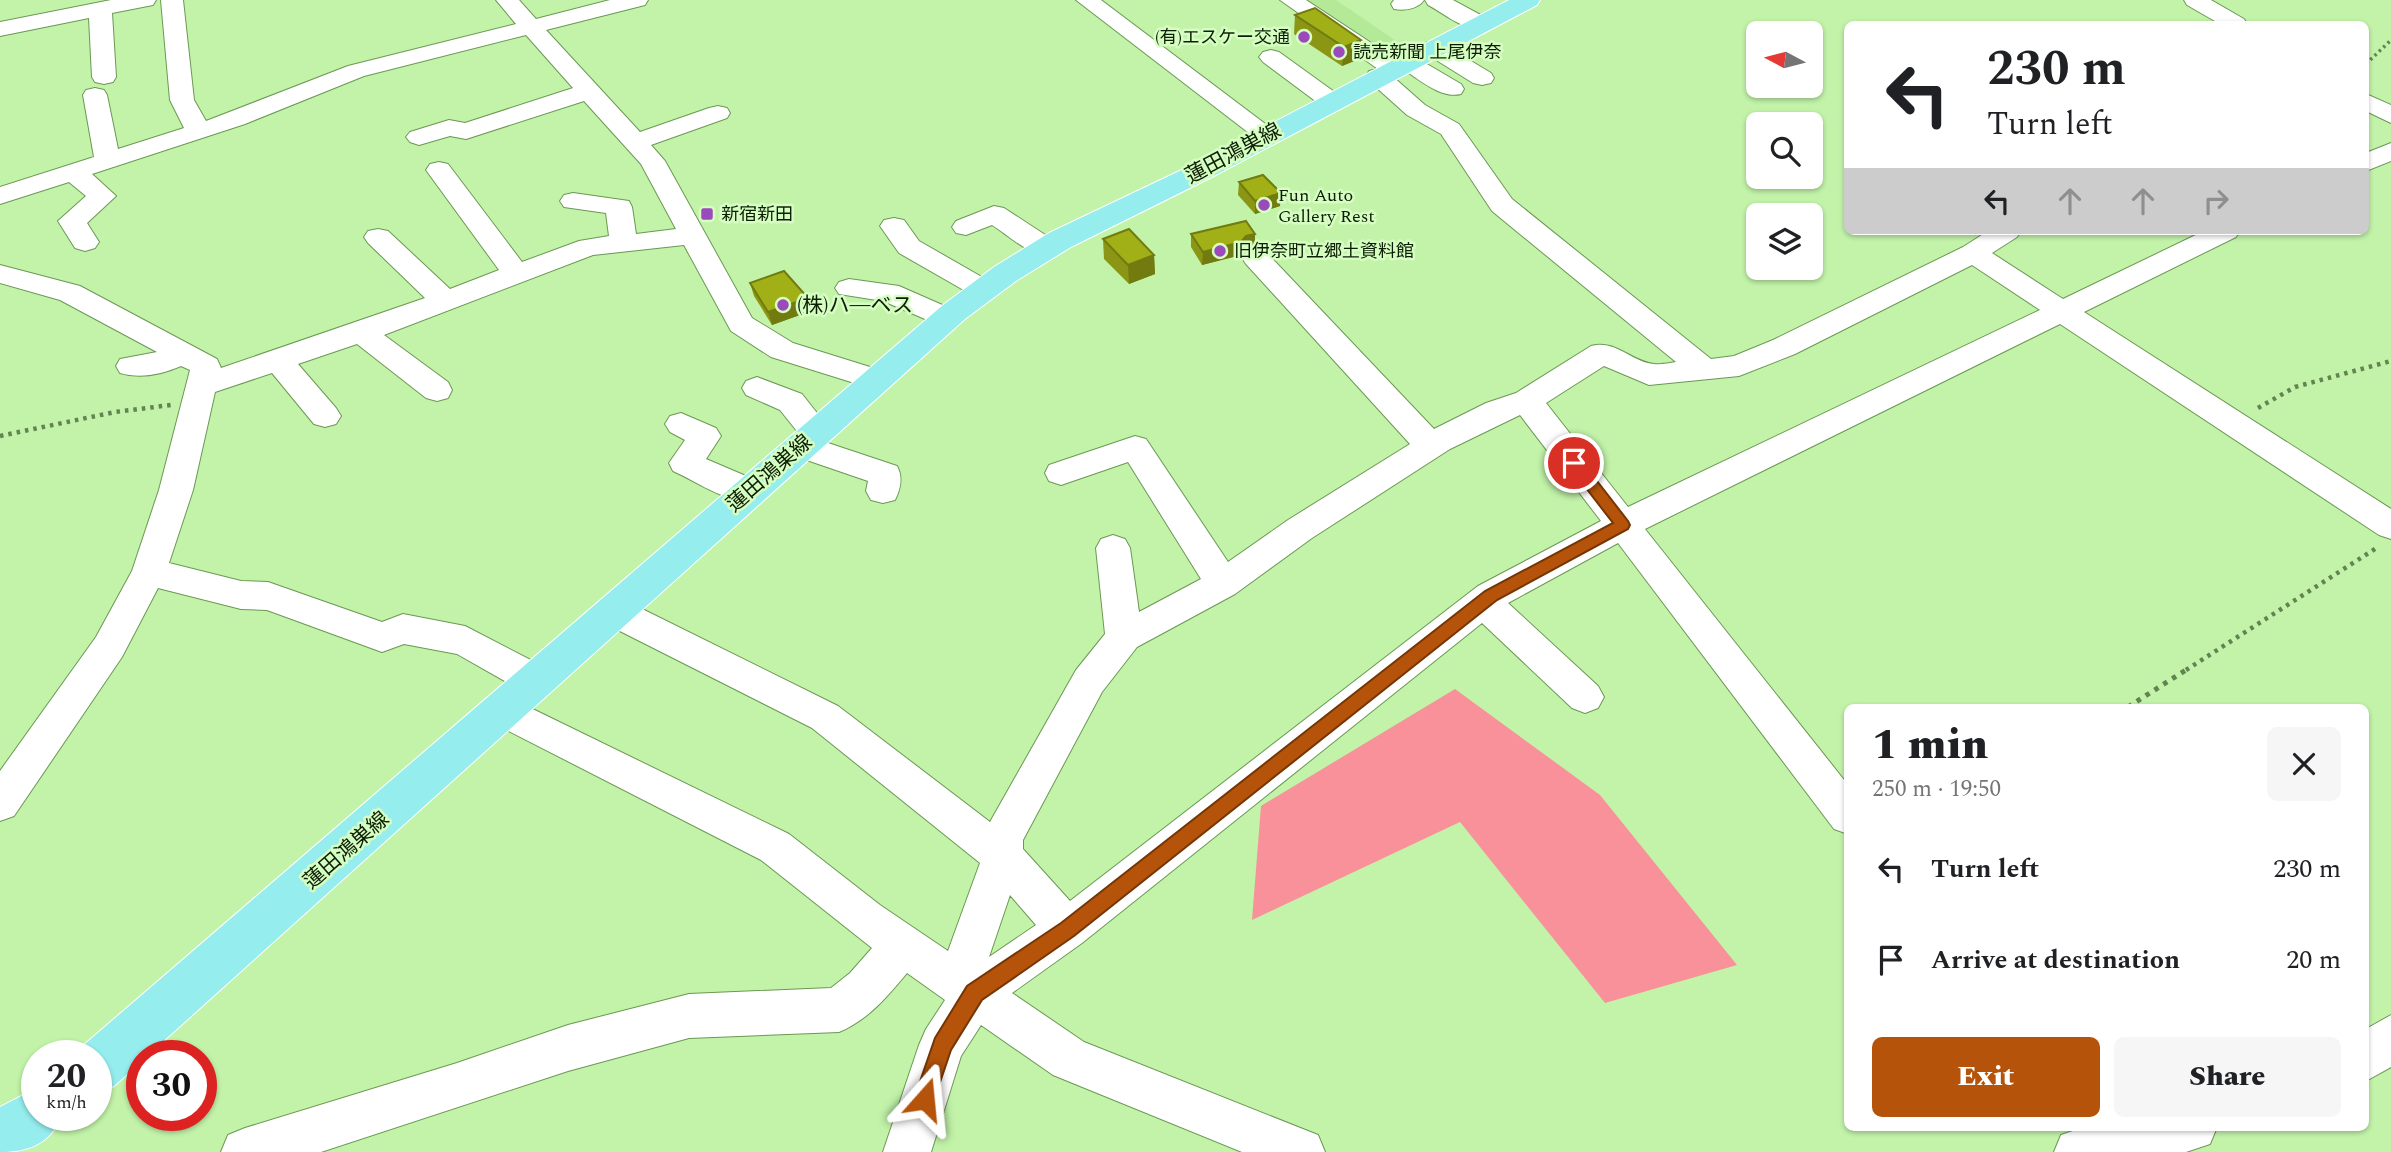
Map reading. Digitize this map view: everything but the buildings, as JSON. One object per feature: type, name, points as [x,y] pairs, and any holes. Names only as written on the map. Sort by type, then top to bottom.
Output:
[{"type":"main road","name":"蓮田鴻巣線","points":[[112,1054],[504,711],[613,611],[946,318],[1046,248],[1528,0]]},
{"type":"main road","points":[[0,1136],[21,1124]]},
{"type":"street","points":[[0,29],[145,0]]},
{"type":"street","points":[[172,0],[182,100],[199,131]]},
{"type":"street","points":[[506,0],[652,161],[741,324],[782,350],[875,379]]},
{"type":"street","points":[[532,27],[540,0]]},
{"type":"street","points":[[0,196],[199,131],[233,129],[356,71],[637,0]]},
{"type":"street","points":[[1087,0],[1267,135]]},
{"type":"street","points":[[1292,0],[1452,89]]},
{"type":"street","points":[[1436,0],[1480,24]]},
{"type":"street","points":[[2195,0],[2231,21]]},
{"type":"street","points":[[100,9],[100,86],[108,160]]},
{"type":"street","points":[[1270,57],[1331,101]]},
{"type":"street","points":[[1403,63],[1482,78]]},
{"type":"street","points":[[1403,63],[1416,110],[1450,129],[1502,205],[1704,369]]},
{"type":"street","points":[[419,136],[449,128],[466,131],[589,91]]},
{"type":"street","points":[[2369,103],[2391,116]]},
{"type":"street","points":[[635,142],[718,113]]},
{"type":"street","points":[[2369,162],[2391,151]]},
{"type":"street","points":[[439,170],[516,273]]},
{"type":"street","points":[[73,172],[103,196],[72,221],[85,243]]},
{"type":"street","points":[[573,201],[619,206],[624,243]]},
{"type":"street","points":[[966,226],[993,214],[1046,248]]},
{"type":"street","points":[[894,226],[909,247],[984,290]]},
{"type":"street","points":[[907,1152],[942,1045],[967,987],[1003,856],[1003,838],[1089,681],[1124,637],[1223,584],[1300,529],[1431,446],[1497,411],[1527,401],[1602,353],[1649,374],[1739,366],[1784,347],[1973,253],[2001,235]]},
{"type":"street","points":[[967,987],[1068,929],[1483,602],[1622,525],[2218,235]]},
{"type":"street","points":[[200,394],[279,361],[589,247],[694,236]]},
{"type":"street","points":[[378,237],[444,300]]},
{"type":"street","points":[[1973,253],[2232,423],[2385,536]]},
{"type":"street","points":[[1256,258],[1431,446]]},
{"type":"street","points":[[0,274],[70,293],[206,366],[176,490],[149,572],[109,647],[0,803]]},
{"type":"street","points":[[849,288],[889,293],[946,318]]},
{"type":"street","points":[[361,332],[437,390]]},
{"type":"street","points":[[131,366],[160,363],[182,353]]},
{"type":"street","points":[[279,361],[324,415]]},
{"type":"street","points":[[757,388],[791,402],[808,439],[885,474],[883,491]]},
{"type":"street","points":[[1527,401],[1844,811]]},
{"type":"street","points":[[681,424],[705,436],[685,463],[748,491]]},
{"type":"street","points":[[1061,473],[1135,447],[1223,584]]},
{"type":"street","points":[[1113,548],[1124,637]]},
{"type":"street","points":[[149,572],[241,595],[268,596],[382,637],[403,629],[466,641],[537,681]]},
{"type":"street","points":[[1483,602],[1585,697]]},
{"type":"street","points":[[613,611],[825,716],[1003,856],[1068,929]]},
{"type":"street","points":[[504,711],[775,848],[865,919],[1069,1059],[1301,1152]]},
{"type":"street","points":[[245,1152],[457,1086],[568,1048],[689,1016],[839,1010],[866,988],[903,944]]},
{"type":"street","points":[[2369,1056],[2391,1038]]},
{"type":"street","points":[[2095,1141],[2165,1131]]},
{"type":"path","points":[[2369,61],[2391,40]]},
{"type":"path","points":[[2232,423],[2295,387],[2391,360]]},
{"type":"path","points":[[0,436],[200,394]]},
{"type":"path","points":[[2133,704],[2385,536]]},
{"type":"shaded area","points":[[1296,0],[1336,0],[1411,51],[1389,59]]},
{"type":"shaded area","points":[[1455,689],[1600,795],[1737,965],[1605,1003],[1460,822],[1252,920],[1261,806]]},
{"type":"place","name":"(有)エスケー交通","points":[[1304,37]]},
{"type":"place","name":"読売新聞 上尾伊奈","points":[[1339,52]]},
{"type":"place","name":"Fun Auto Gallery Rest","points":[[1264,205]]},
{"type":"place","name":"新宿新田","points":[[707,214]]},
{"type":"place","name":"旧伊奈町立郷土資料館","points":[[1220,251]]},
{"type":"place","name":"(株)ハ―ベス","points":[[783,305]]},
{"type":"route","points":[[925,1099],[942,1045],[975,993],[1068,929],[1491,596],[1622,525],[1574,463]]}]
